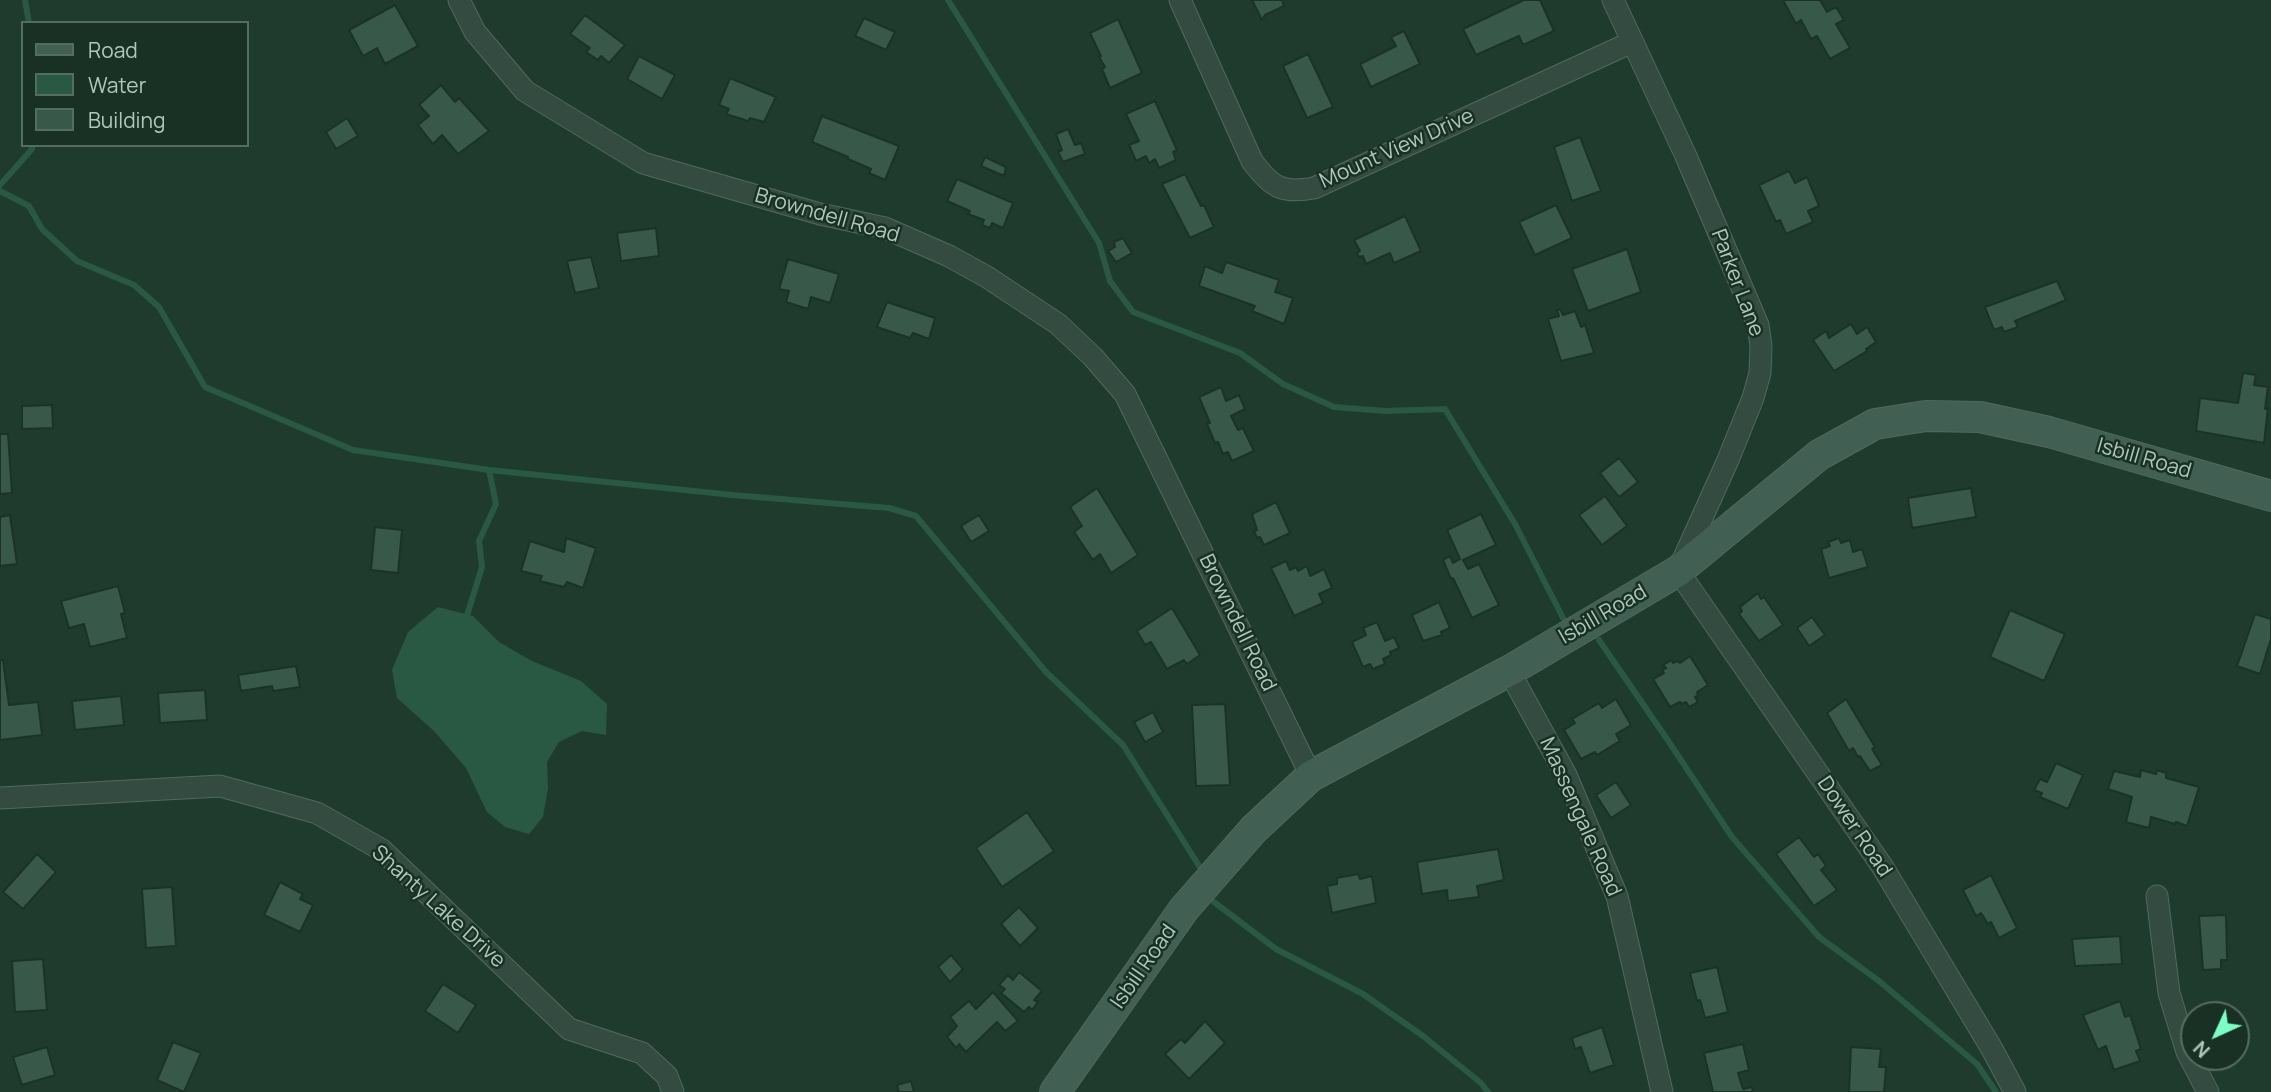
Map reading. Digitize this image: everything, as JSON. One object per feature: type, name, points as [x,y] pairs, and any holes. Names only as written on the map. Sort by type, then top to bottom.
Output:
[{"type":"street","name":"Browndell Road","points":[[459,0],[475,32],[525,91],[643,163],[820,214],[885,228],[949,256],[987,277],[1058,324],[1093,357],[1125,394],[1311,776]]},
{"type":"street","name":"Mount View Drive","points":[[1180,0],[1252,161],[1276,187],[1295,191],[1314,188],[1632,42]]},
{"type":"street","name":"Parker Lane","points":[[1612,0],[1685,154],[1758,325],[1761,346],[1760,373],[1753,398],[1678,571]]},
{"type":"street","name":"Isbill Road","points":[[1055,1092],[1184,909],[1254,829],[1311,776],[1509,671],[1678,571],[1819,455],[1875,424],[1926,416],[1980,417],[2049,432],[2271,496]]},
{"type":"street","name":"Dower Road","points":[[1678,571],[1882,866],[2015,1092]]},
{"type":"street","name":"Massengale Road","points":[[1509,671],[1566,775],[1617,896],[1662,1092]]},
{"type":"street","name":"Shanty Lake Drive","points":[[0,798],[220,786],[317,813],[382,850],[569,1029],[642,1053],[667,1076],[673,1092]]},
{"type":"street","points":[[2157,896],[2169,993],[2187,1052],[2208,1092]]},
{"type":"water","points":[[438,607],[473,616],[499,642],[532,661],[581,681],[607,704],[606,735],[582,731],[559,742],[547,762],[548,788],[543,817],[529,834],[505,827],[487,812],[466,768],[434,731],[397,698],[392,670],[408,632]]},
{"type":"building","points":[[1252,0],[1282,0],[1284,6],[1265,15],[1262,20]]},
{"type":"building","points":[[1524,0],[1540,0],[1554,31],[1523,45],[1519,36],[1476,55],[1463,29]]},
{"type":"building","points":[[1783,0],[1820,0],[1827,12],[1836,7],[1844,20],[1836,24],[1850,48],[1830,59],[1817,36],[1811,39],[1801,20],[1796,24]]},
{"type":"building","points":[[395,5],[418,46],[385,64],[377,48],[363,56],[349,30]]},
{"type":"building","points":[[585,15],[625,45],[609,63],[601,56],[598,60],[586,52],[590,48],[570,34]]},
{"type":"building","points":[[864,18],[895,32],[886,50],[855,36]]},
{"type":"building","points":[[1118,19],[1142,73],[1110,88],[1102,69],[1105,67],[1099,57],[1101,56],[1090,33]]},
{"type":"building","points":[[1404,31],[1420,64],[1371,87],[1360,64],[1396,46],[1391,37]]},
{"type":"building","points":[[1308,54],[1333,107],[1307,118],[1283,66]]},
{"type":"building","points":[[639,56],[675,75],[662,99],[627,79]]},
{"type":"building","points":[[730,78],[776,97],[764,122],[750,118],[748,121],[726,114],[729,109],[719,105]]},
{"type":"building","points":[[441,85],[455,102],[459,98],[489,131],[458,154],[442,135],[433,144],[418,125],[429,116],[419,105]]},
{"type":"building","points":[[1155,101],[1177,150],[1173,152],[1176,160],[1159,168],[1155,159],[1149,163],[1146,156],[1136,161],[1129,145],[1139,141],[1126,114]]},
{"type":"building","points":[[822,116],[899,146],[885,180],[869,173],[871,169],[848,157],[812,142]]},
{"type":"building","points":[[347,118],[358,136],[336,149],[326,132]]},
{"type":"building","points":[[1068,129],[1075,145],[1081,143],[1085,154],[1063,162],[1058,152],[1062,150],[1056,134]]},
{"type":"building","points":[[1580,137],[1601,191],[1572,201],[1554,147]]},
{"type":"building","points":[[985,157],[1006,167],[1004,176],[981,166]]},
{"type":"building","points":[[1789,171],[1795,183],[1807,177],[1819,206],[1808,211],[1813,222],[1786,234],[1780,220],[1776,222],[1759,185]]},
{"type":"building","points":[[1185,174],[1214,227],[1190,238],[1162,184]]},
{"type":"building","points":[[957,179],[1013,203],[1003,228],[992,223],[990,228],[982,225],[984,220],[947,201]]},
{"type":"building","points":[[1556,205],[1572,238],[1535,255],[1519,222]]},
{"type":"building","points":[[1405,216],[1421,251],[1394,263],[1390,253],[1366,264],[1363,256],[1359,257],[1357,253],[1360,251],[1354,240]]},
{"type":"building","points":[[656,228],[659,256],[621,261],[617,233]]},
{"type":"building","points":[[1123,238],[1132,253],[1116,262],[1108,251],[1115,247],[1114,242]]},
{"type":"building","points":[[1627,249],[1641,292],[1588,311],[1572,269]]},
{"type":"building","points":[[591,257],[599,288],[575,293],[567,261]]},
{"type":"building","points":[[788,259],[839,274],[830,303],[811,297],[808,309],[786,302],[789,291],[779,289]]},
{"type":"building","points":[[1226,262],[1279,280],[1275,292],[1293,298],[1284,324],[1252,311],[1255,306],[1199,286],[1205,266],[1222,273]]},
{"type":"building","points":[[2057,281],[2066,300],[2015,321],[2018,327],[2004,332],[2002,327],[1994,330],[1985,307]]},
{"type":"building","points":[[887,302],[935,318],[929,339],[913,333],[910,338],[877,327]]},
{"type":"building","points":[[1560,309],[1563,315],[1575,311],[1581,327],[1585,325],[1594,353],[1561,361],[1548,319],[1559,316],[1557,310]]},
{"type":"building","points":[[1851,324],[1857,334],[1867,327],[1876,342],[1866,349],[1867,351],[1834,371],[1813,340],[1826,331],[1829,338]]},
{"type":"building","points":[[2243,373],[2256,375],[2254,385],[2268,387],[2264,443],[2196,431],[2200,398],[2238,403]]},
{"type":"building","points":[[1221,387],[1226,401],[1239,395],[1245,409],[1231,416],[1238,430],[1243,428],[1254,451],[1232,461],[1228,452],[1223,454],[1218,442],[1215,443],[1199,397]]},
{"type":"building","points":[[52,405],[53,428],[22,429],[22,406]]},
{"type":"building","points":[[0,434],[8,434],[12,493],[0,494]]},
{"type":"building","points":[[1619,458],[1638,482],[1619,497],[1600,473]]},
{"type":"building","points":[[1097,488],[1138,555],[1111,573],[1100,554],[1093,560],[1074,532],[1082,526],[1070,507]]},
{"type":"building","points":[[1971,488],[1976,517],[1912,528],[1908,498]]},
{"type":"building","points":[[1605,496],[1627,526],[1602,545],[1579,515]]},
{"type":"building","points":[[1276,502],[1290,533],[1264,545],[1254,531],[1257,530],[1252,514]]},
{"type":"building","points":[[1481,514],[1496,545],[1463,560],[1468,569],[1479,564],[1499,605],[1472,618],[1443,560],[1450,556],[1453,563],[1460,559],[1447,530]]},
{"type":"building","points":[[10,515],[17,564],[0,566],[0,517]]},
{"type":"building","points":[[979,515],[989,531],[971,542],[961,526]]},
{"type":"building","points":[[375,527],[402,530],[398,573],[371,570]]},
{"type":"building","points":[[566,538],[596,548],[583,588],[567,582],[564,587],[540,581],[542,576],[521,571],[530,541],[564,552]]},
{"type":"building","points":[[1839,538],[1841,543],[1850,540],[1853,552],[1862,549],[1868,567],[1829,578],[1821,549],[1830,546],[1828,542]]},
{"type":"building","points":[[1286,561],[1290,570],[1296,567],[1298,571],[1307,566],[1310,576],[1324,569],[1332,588],[1319,594],[1323,603],[1294,616],[1271,568]]},
{"type":"building","points":[[118,586],[125,613],[121,614],[127,638],[90,647],[84,624],[69,628],[61,601]]},
{"type":"building","points":[[1758,593],[1761,599],[1764,597],[1783,625],[1759,641],[1739,614],[1742,611],[1740,607]]},
{"type":"building","points":[[1439,602],[1450,628],[1441,632],[1442,635],[1423,641],[1412,615]]},
{"type":"building","points":[[1172,608],[1200,655],[1187,664],[1184,660],[1167,669],[1151,642],[1145,645],[1137,631]]},
{"type":"building","points":[[2010,610],[2065,634],[2044,681],[1990,657]]},
{"type":"building","points":[[2255,614],[2271,619],[2271,639],[2260,674],[2237,666]]},
{"type":"building","points":[[1812,617],[1825,635],[1809,646],[1797,628]]},
{"type":"building","points":[[1377,622],[1385,641],[1394,637],[1399,648],[1383,659],[1385,664],[1373,669],[1370,664],[1363,667],[1352,642],[1366,635],[1363,628]]},
{"type":"building","points":[[1690,656],[1708,685],[1697,692],[1695,697],[1698,702],[1689,707],[1686,702],[1680,702],[1670,707],[1653,679],[1664,673],[1662,670],[1666,668],[1663,665],[1672,660],[1673,663],[1680,663]]},
{"type":"building","points":[[0,660],[3,660],[9,705],[38,702],[42,735],[0,740]]},
{"type":"building","points":[[296,666],[300,687],[273,691],[272,686],[241,691],[238,675]]},
{"type":"building","points":[[205,690],[207,720],[160,723],[158,693]]},
{"type":"building","points":[[121,696],[124,725],[75,730],[72,701]]},
{"type":"building","points":[[1616,699],[1631,725],[1616,734],[1620,741],[1597,755],[1595,752],[1581,759],[1564,730],[1575,723],[1572,719],[1599,703],[1602,708]]},
{"type":"building","points":[[1846,699],[1875,747],[1872,749],[1882,765],[1870,771],[1853,748],[1849,751],[1827,713]]},
{"type":"building","points":[[1225,704],[1230,785],[1196,786],[1192,705]]},
{"type":"building","points":[[1153,712],[1163,732],[1145,742],[1134,722]]},
{"type":"building","points":[[2056,763],[2083,775],[2068,809],[2040,797],[2042,793],[2034,790],[2040,779],[2047,782]]},
{"type":"building","points":[[2141,770],[2156,774],[2157,770],[2166,773],[2166,778],[2199,787],[2187,826],[2151,817],[2149,828],[2126,822],[2132,797],[2108,789],[2114,771],[2140,777]]},
{"type":"building","points":[[1616,782],[1631,805],[1611,818],[1596,795]]},
{"type":"building","points":[[1027,812],[1054,851],[1002,887],[976,848]]},
{"type":"building","points":[[1799,837],[1814,857],[1818,854],[1826,866],[1821,870],[1837,890],[1814,906],[1776,854]]},
{"type":"building","points":[[1498,849],[1504,880],[1477,886],[1479,897],[1448,901],[1447,890],[1422,894],[1417,862]]},
{"type":"building","points":[[37,854],[56,872],[23,909],[3,892]]},
{"type":"building","points":[[1358,874],[1360,879],[1372,876],[1376,903],[1332,913],[1327,886],[1337,884],[1337,878]]},
{"type":"building","points":[[1991,875],[2017,928],[1999,938],[1991,922],[1988,924],[1981,913],[1976,916],[1963,890]]},
{"type":"building","points":[[280,882],[303,894],[300,899],[313,905],[300,932],[264,915]]},
{"type":"building","points":[[172,887],[176,946],[146,948],[142,889]]},
{"type":"building","points":[[1019,907],[1038,928],[1020,946],[1001,924]]},
{"type":"building","points":[[2226,915],[2227,960],[2221,960],[2221,969],[2203,970],[2199,916]]},
{"type":"building","points":[[2120,936],[2122,964],[2075,966],[2072,939]]},
{"type":"building","points":[[951,955],[963,969],[950,982],[938,967]]},
{"type":"building","points":[[43,959],[47,1010],[15,1012],[12,961]]},
{"type":"building","points":[[1717,967],[1728,1012],[1705,1018],[1700,1000],[1697,1001],[1690,973]]},
{"type":"building","points":[[1019,972],[1042,991],[1034,1000],[1038,1002],[1032,1010],[1029,1007],[1024,1012],[1001,993],[1005,989],[999,985],[1008,975],[1013,980]]},
{"type":"building","points":[[443,984],[476,1005],[458,1033],[425,1011]]},
{"type":"building","points":[[993,992],[1018,1021],[1005,1031],[997,1022],[966,1052],[959,1044],[956,1048],[947,1037],[957,1026],[950,1017],[969,1001],[976,1009]]},
{"type":"building","points":[[2120,1001],[2125,1017],[2130,1015],[2141,1049],[2136,1051],[2140,1061],[2114,1070],[2106,1046],[2098,1050],[2083,1015]]},
{"type":"building","points":[[1205,1021],[1225,1043],[1189,1079],[1165,1054],[1181,1039],[1185,1043]]},
{"type":"building","points":[[1602,1027],[1614,1065],[1590,1073],[1581,1047],[1575,1049],[1572,1038]]},
{"type":"building","points":[[173,1042],[201,1053],[184,1092],[157,1080]]},
{"type":"building","points":[[1743,1044],[1749,1070],[1738,1073],[1743,1089],[1752,1087],[1753,1092],[1713,1092],[1704,1053]]},
{"type":"building","points":[[47,1047],[55,1075],[22,1085],[13,1057]]},
{"type":"building","points":[[1851,1047],[1881,1049],[1879,1067],[1886,1067],[1884,1092],[1849,1092]]},
{"type":"building","points":[[911,1081],[914,1092],[899,1092],[897,1085]]},
{"type":"waterway","points":[[25,0],[29,21]]},
{"type":"waterway","points":[[948,0],[1099,243],[1110,281],[1133,312],[1240,353],[1283,384],[1334,407],[1386,411],[1445,409],[1515,524],[1563,618]]},
{"type":"waterway","points":[[0,185],[32,147]]},
{"type":"waterway","points":[[0,191],[29,206],[42,229],[77,261],[134,285],[159,307],[205,387],[353,450],[489,470],[889,508],[916,516],[1046,672],[1123,745],[1201,869]]},
{"type":"waterway","points":[[465,622],[482,567],[479,541],[496,504],[489,470]]},
{"type":"waterway","points":[[1599,640],[1732,837],[1819,937],[1879,981],[1977,1064],[1996,1092]]},
{"type":"waterway","points":[[1214,902],[1276,949],[1363,994],[1423,1036],[1481,1083],[1488,1092]]}]
